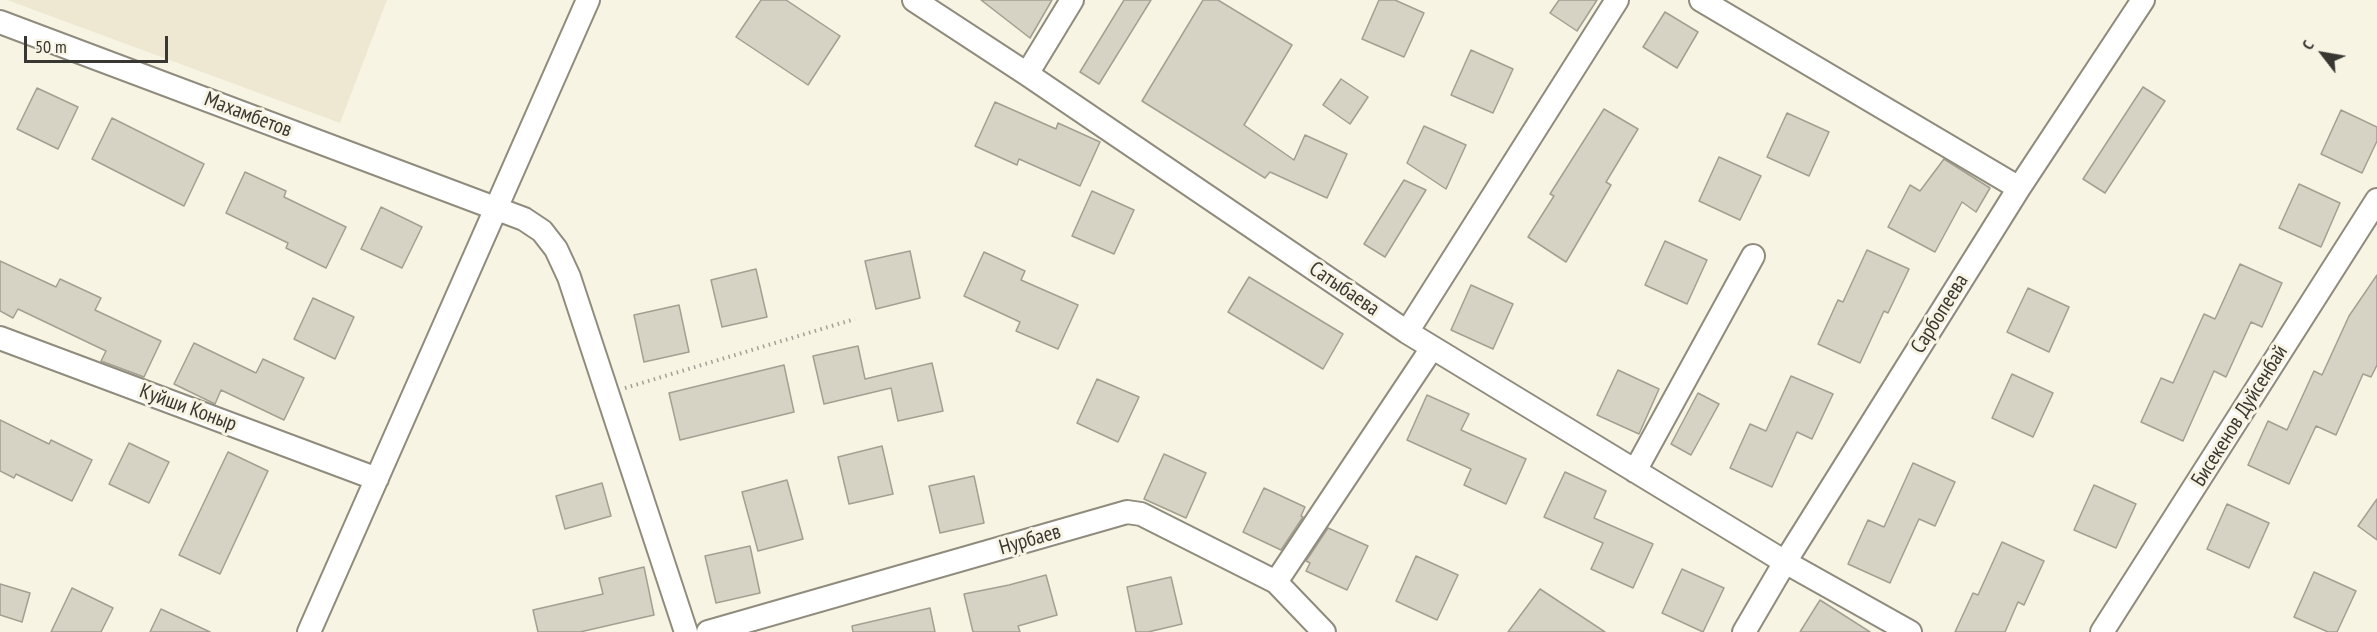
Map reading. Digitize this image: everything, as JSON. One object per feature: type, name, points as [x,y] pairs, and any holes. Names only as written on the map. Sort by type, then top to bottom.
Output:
[{"type":"street","points":[[309,632],[588,0]]},
{"type":"street","name":"Сатыбаева","points":[[914,0],[1432,348],[1785,562],[1910,632]]},
{"type":"street","points":[[1027,74],[1072,0]]},
{"type":"street","points":[[1407,332],[1617,0]]},
{"type":"street","points":[[1701,0],[2019,188]]},
{"type":"street","name":"Сарбопеева","points":[[1744,632],[1785,562],[2019,188],[2143,0]]},
{"type":"street","name":"Махамбетов","points":[[0,22],[496,208],[524,219],[542,231],[556,249],[569,278],[686,632]]},
{"type":"street","name":"Бисекенов Дуйсенбай","points":[[2102,632],[2377,200]]},
{"type":"street","points":[[1635,471],[1753,256]]},
{"type":"street","name":"Куйши Коныр","points":[[0,338],[377,479]]},
{"type":"street","points":[[1276,582],[1432,348]]},
{"type":"street","name":"Нурбаев","points":[[708,632],[1127,512],[1141,514],[1276,582],[1324,632]]},
{"type":"path","points":[[608,394],[855,319]]},
{"type":"shaded area","points":[[7,0],[387,0],[340,123]]},
{"type":"building","points":[[761,0],[786,0],[840,36],[808,85],[736,37]]},
{"type":"building","points":[[981,0],[1052,0],[1030,38]]},
{"type":"building","points":[[1124,0],[1151,0],[1099,84],[1080,72]]},
{"type":"building","points":[[1203,0],[1218,0],[1292,45],[1244,125],[1294,160],[1305,135],[1347,154],[1327,198],[1270,172],[1265,178],[1142,101]]},
{"type":"building","points":[[1379,0],[1395,0],[1424,13],[1404,57],[1362,39]]},
{"type":"building","points":[[1559,0],[1597,0],[1577,31],[1550,13]]},
{"type":"building","points":[[1665,12],[1698,32],[1677,68],[1643,47]]},
{"type":"building","points":[[1471,50],[1513,69],[1493,113],[1451,95]]},
{"type":"building","points":[[1341,79],[1368,97],[1350,124],[1323,105]]},
{"type":"building","points":[[2143,87],[2165,101],[2105,193],[2083,179]]},
{"type":"building","points":[[37,88],[78,107],[58,149],[17,129]]},
{"type":"building","points":[[995,102],[1056,129],[1058,123],[1100,142],[1080,186],[1019,159],[1017,165],[975,146]]},
{"type":"building","points":[[1604,109],[1638,129],[1606,182],[1611,185],[1566,262],[1528,237],[1554,196],[1550,194]]},
{"type":"building","points":[[2341,110],[2377,127],[2377,141],[2362,173],[2321,154]]},
{"type":"building","points":[[1787,113],[1829,132],[1809,176],[1767,157]]},
{"type":"building","points":[[112,118],[204,164],[184,206],[92,159]]},
{"type":"building","points":[[1424,126],[1466,145],[1446,189],[1407,163]]},
{"type":"building","points":[[1719,157],[1761,176],[1740,220],[1699,201]]},
{"type":"building","points":[[1944,159],[1990,188],[1976,212],[1962,202],[1935,252],[1888,227],[1910,185],[1920,191]]},
{"type":"building","points":[[245,172],[286,191],[284,197],[346,227],[326,268],[286,248],[288,243],[226,213]]},
{"type":"building","points":[[1404,180],[1426,190],[1385,257],[1364,244]]},
{"type":"building","points":[[2299,184],[2340,203],[2321,247],[2279,228]]},
{"type":"building","points":[[1092,191],[1134,210],[1114,254],[1072,236]]},
{"type":"building","points":[[381,207],[422,227],[402,268],[361,249]]},
{"type":"building","points":[[1665,241],[1707,260],[1687,304],[1645,285]]},
{"type":"building","points":[[1867,250],[1909,269],[1888,313],[1884,311],[1860,363],[1818,344],[1838,300],[1843,302]]},
{"type":"building","points":[[910,251],[920,298],[876,309],[865,261]]},
{"type":"building","points":[[984,252],[1025,271],[1021,280],[1078,305],[1058,349],[1016,331],[1020,322],[964,296]]},
{"type":"building","points":[[0,261],[56,287],[60,279],[101,298],[95,310],[161,341],[144,377],[101,361],[106,351],[18,309],[13,318],[0,311]]},
{"type":"building","points":[[2240,264],[2282,283],[2262,327],[2251,322],[2226,377],[2214,371],[2183,441],[2141,422],[2161,378],[2173,383],[2204,314],[2215,319]]},
{"type":"building","points":[[756,269],[767,317],[722,327],[711,280]]},
{"type":"building","points":[[2377,275],[2377,365],[2371,377],[2363,374],[2336,435],[2316,426],[2289,484],[2248,465],[2268,421],[2287,430],[2314,371],[2322,375],[2349,316]]},
{"type":"building","points":[[1249,277],[1343,334],[1323,369],[1228,312]]},
{"type":"building","points":[[1471,285],[1513,304],[1493,349],[1451,330]]},
{"type":"building","points":[[2028,288],[2069,307],[2049,352],[2007,332]]},
{"type":"building","points":[[313,298],[354,317],[335,359],[294,339]]},
{"type":"building","points":[[679,305],[689,352],[644,362],[634,315]]},
{"type":"building","points":[[194,343],[256,373],[263,359],[304,378],[284,420],[221,390],[215,404],[174,384]]},
{"type":"building","points":[[858,346],[865,379],[932,363],[943,411],[898,421],[891,388],[824,404],[813,356]]},
{"type":"building","points":[[784,365],[794,412],[680,440],[669,393]]},
{"type":"building","points":[[1618,370],[1659,389],[1639,434],[1597,415]]},
{"type":"building","points":[[2012,374],[2053,393],[2033,437],[1992,418]]},
{"type":"building","points":[[1791,376],[1833,394],[1812,439],[1797,432],[1772,487],[1730,468],[1750,424],[1766,431]]},
{"type":"building","points":[[1097,379],[1139,397],[1118,442],[1077,423]]},
{"type":"building","points":[[1698,393],[1719,404],[1691,455],[1671,444]]},
{"type":"building","points":[[1427,395],[1469,414],[1461,430],[1526,459],[1506,504],[1464,485],[1471,469],[1407,440]]},
{"type":"building","points":[[0,420],[49,444],[51,440],[92,460],[72,501],[16,474],[14,478],[0,471]]},
{"type":"building","points":[[129,443],[169,462],[149,503],[109,484]]},
{"type":"building","points":[[882,446],[893,494],[849,504],[838,457]]},
{"type":"building","points":[[228,452],[268,471],[220,574],[179,555]]},
{"type":"building","points":[[1164,454],[1206,473],[1186,518],[1144,499]]},
{"type":"building","points":[[1913,463],[1955,482],[1935,526],[1919,519],[1890,583],[1848,564],[1868,520],[1884,527]]},
{"type":"building","points":[[1565,472],[1606,491],[1594,518],[1653,544],[1633,588],[1591,569],[1603,543],[1544,517]]},
{"type":"building","points":[[974,476],[984,523],[940,533],[929,486]]},
{"type":"building","points":[[787,480],[803,539],[758,551],[742,492]]},
{"type":"building","points":[[602,483],[611,516],[565,529],[556,496]]},
{"type":"building","points":[[2094,485],[2136,504],[2116,548],[2074,530]]},
{"type":"building","points":[[1264,488],[1305,507],[1301,516],[1303,517],[1281,550],[1243,532]]},
{"type":"building","points":[[2377,499],[2377,540],[2358,526]]},
{"type":"building","points":[[2227,504],[2269,523],[2249,568],[2207,549]]},
{"type":"building","points":[[1328,528],[1368,546],[1347,590],[1306,571],[1310,563],[1306,561]]},
{"type":"building","points":[[2002,542],[2044,561],[2024,605],[2018,602],[2005,632],[1955,632],[1973,593],[1978,595]]},
{"type":"building","points":[[750,546],[760,593],[716,603],[705,556]]},
{"type":"building","points":[[1416,556],[1458,575],[1437,620],[1396,601]]},
{"type":"building","points":[[644,567],[654,615],[580,632],[538,632],[533,610],[603,594],[599,578]]},
{"type":"building","points":[[1682,569],[1724,588],[1703,632],[1662,613]]},
{"type":"building","points":[[2314,572],[2356,591],[2337,632],[2328,632],[2294,617]]},
{"type":"building","points":[[1046,575],[1057,615],[1018,626],[1020,632],[973,632],[964,594]]},
{"type":"building","points":[[1171,577],[1182,624],[1148,632],[1136,632],[1127,587]]},
{"type":"building","points":[[0,584],[30,593],[22,622],[0,615]]},
{"type":"building","points":[[72,588],[113,608],[101,632],[51,632]]},
{"type":"building","points":[[1540,589],[1605,632],[1508,632]]},
{"type":"building","points":[[1820,600],[1870,632],[1800,632]]},
{"type":"building","points":[[930,608],[935,632],[853,632],[852,626]]},
{"type":"building","points":[[161,609],[210,632],[150,632]]}]
